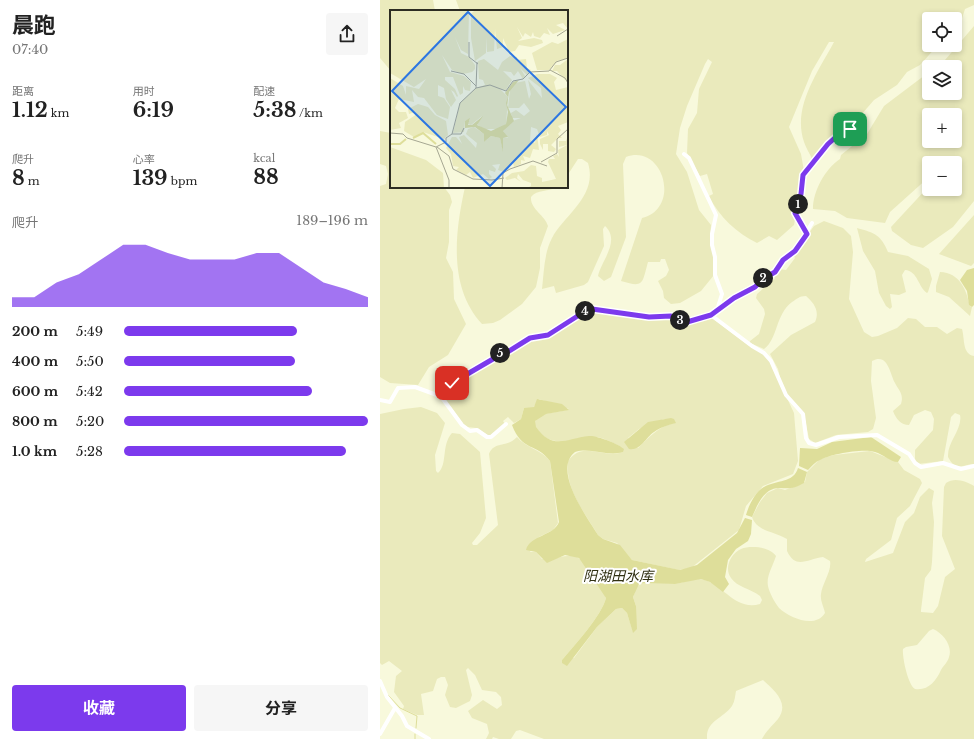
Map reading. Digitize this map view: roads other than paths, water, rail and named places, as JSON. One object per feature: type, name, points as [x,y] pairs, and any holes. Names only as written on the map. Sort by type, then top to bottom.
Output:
[{"type":"street","points":[[807,234],[795,213],[801,194],[803,175],[828,144],[837,136],[847,131],[855,120],[861,116]]},
{"type":"street","points":[[684,154],[689,158],[716,215],[712,234],[712,245],[715,257],[715,275],[722,294],[716,312]]},
{"type":"street","points":[[440,395],[454,382],[493,359],[499,353],[509,351],[530,338],[548,335],[589,309],[649,317],[671,316],[687,322],[711,315],[734,298],[755,287],[763,279],[775,272],[783,260],[795,251],[807,234],[812,223]]},
{"type":"street","points":[[711,315],[752,346],[764,353],[771,360],[786,395],[802,414],[806,438],[809,443],[816,445],[840,437],[877,435],[909,454],[916,464],[921,467],[943,463],[961,469],[974,466]]},
{"type":"street","points":[[380,400],[390,402],[398,388],[409,386],[419,387],[440,395],[459,423],[470,431],[477,430],[487,437],[491,437],[506,424]]},
{"type":"street","points":[[380,681],[385,694],[409,728],[430,739]]},
{"type":"street","points":[[380,734],[395,708]]},
{"type":"water","points":[[974,268],[974,305],[972,307],[969,305],[967,291],[960,280],[967,270]]},
{"type":"water","name":"阳湖田水库","points":[[537,399],[562,404],[569,410],[546,414],[535,421],[536,427],[548,439],[561,441],[592,436],[607,440],[624,449],[623,452],[617,453],[587,451],[575,452],[569,460],[567,470],[574,494],[598,535],[603,539],[620,545],[632,560],[680,570],[697,565],[737,533],[745,518],[752,520],[751,534],[748,541],[736,549],[728,560],[725,577],[729,584],[723,592],[710,582],[701,579],[675,584],[639,584],[633,597],[636,606],[637,629],[633,633],[627,613],[622,608],[616,609],[597,627],[567,666],[562,663],[562,660],[599,613],[606,598],[579,558],[565,555],[547,563],[536,552],[526,550],[532,541],[552,530],[559,522],[550,461],[545,455],[525,444],[516,434],[512,425],[521,419],[524,408],[534,407]]},
{"type":"water","points":[[671,418],[674,419],[676,423],[657,430],[637,448],[629,449],[624,442],[648,422]]},
{"type":"water","points":[[871,437],[901,457],[898,462],[892,461],[875,452],[863,451],[847,452],[825,458],[817,462],[808,470],[799,466],[800,448],[817,449],[832,442]]},
{"type":"water","points":[[798,468],[807,472],[804,483],[792,488],[780,488],[770,491],[762,498],[752,517],[746,515],[753,499],[761,489],[789,479],[796,473]]},
{"type":"waterway","points":[[388,695],[400,708],[417,716],[416,728]]},
{"type":"waterway","points":[[415,734],[415,739]]}]
